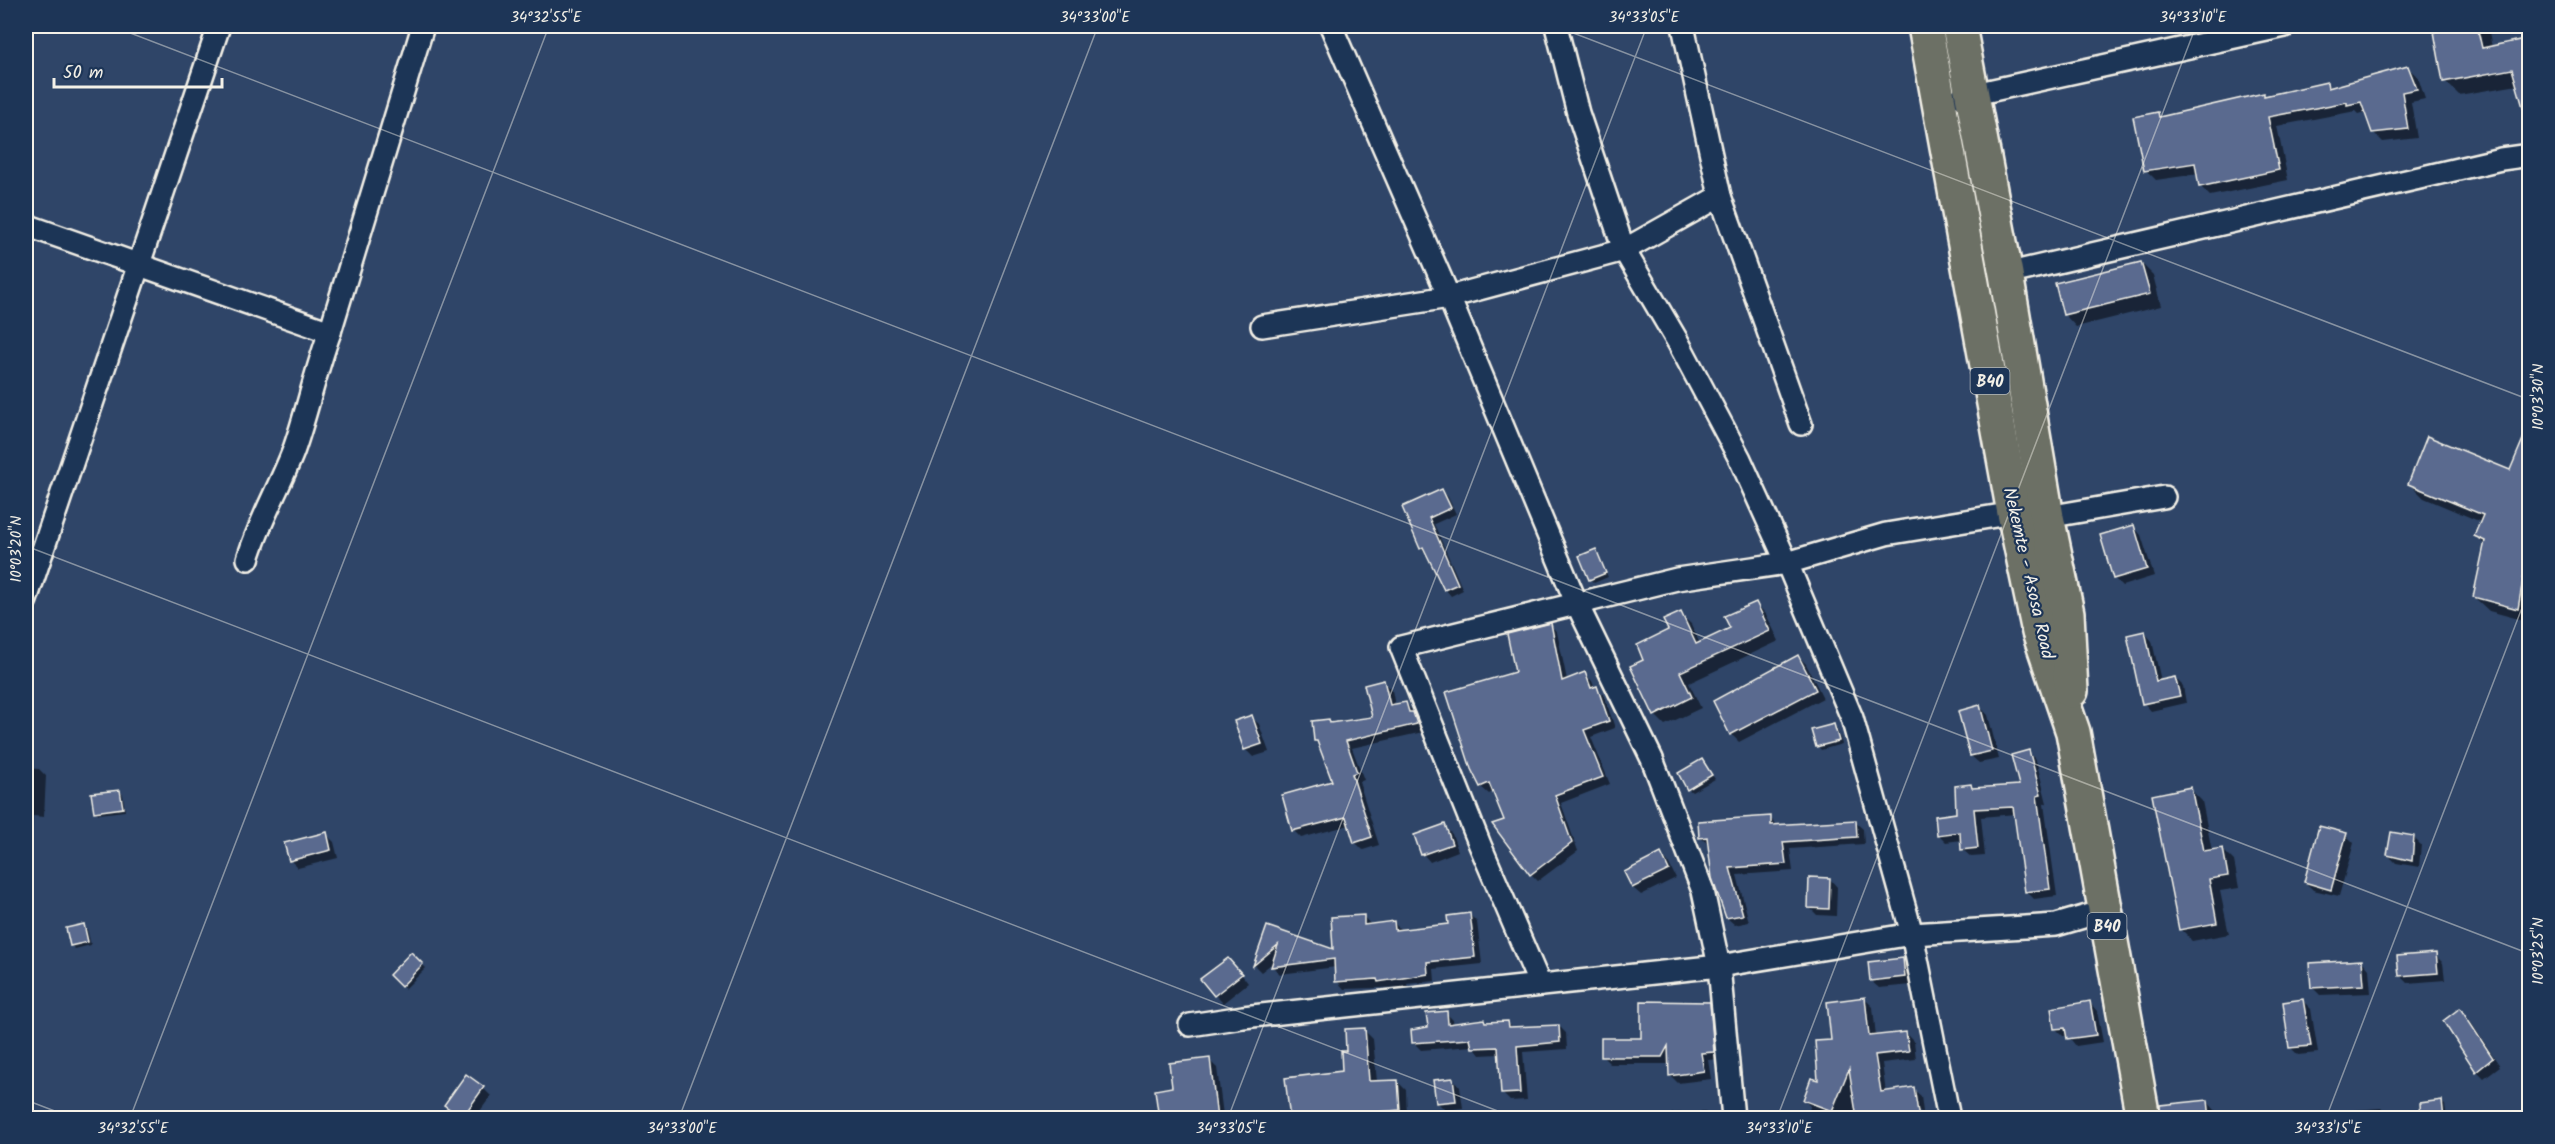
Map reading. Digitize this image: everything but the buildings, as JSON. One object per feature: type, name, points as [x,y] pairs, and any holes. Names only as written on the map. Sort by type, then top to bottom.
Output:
[{"type":"highway","name":"Nekemte - Asosa Road","points":[[1925,26],[2014,513],[2039,632],[2073,732],[2143,1119]]},
{"type":"highway","name":"B40","points":[[1959,26],[2006,274],[2047,517],[2067,613],[2073,732]]},
{"type":"street","points":[[26,600],[219,26]]},
{"type":"street","points":[[248,559],[255,535],[293,451],[314,376],[330,332],[423,26]]},
{"type":"street","points":[[1331,26],[1449,297],[1576,602],[1652,759],[1703,891],[1719,966],[1733,1119]]},
{"type":"street","points":[[1556,26],[1578,113],[1624,250],[1678,342],[1740,459],[1787,563],[1852,718],[1912,934],[1948,1119]]},
{"type":"street","points":[[1683,26],[1720,196],[1801,424]]},
{"type":"street","points":[[1940,101],[2285,26]]},
{"type":"street","points":[[2006,274],[2501,159],[2529,155]]},
{"type":"street","points":[[1262,326],[1449,297],[1624,250],[1720,196]]},
{"type":"street","points":[[26,225],[330,332]]},
{"type":"street","points":[[2047,517],[2164,497]]},
{"type":"street","points":[[1540,985],[1480,845],[1401,647],[1576,602],[1677,579],[1787,563],[1886,534],[2014,513]]},
{"type":"street","points":[[1190,1025],[1243,1017],[1719,966],[1912,934],[2056,925],[2104,911]]}]
